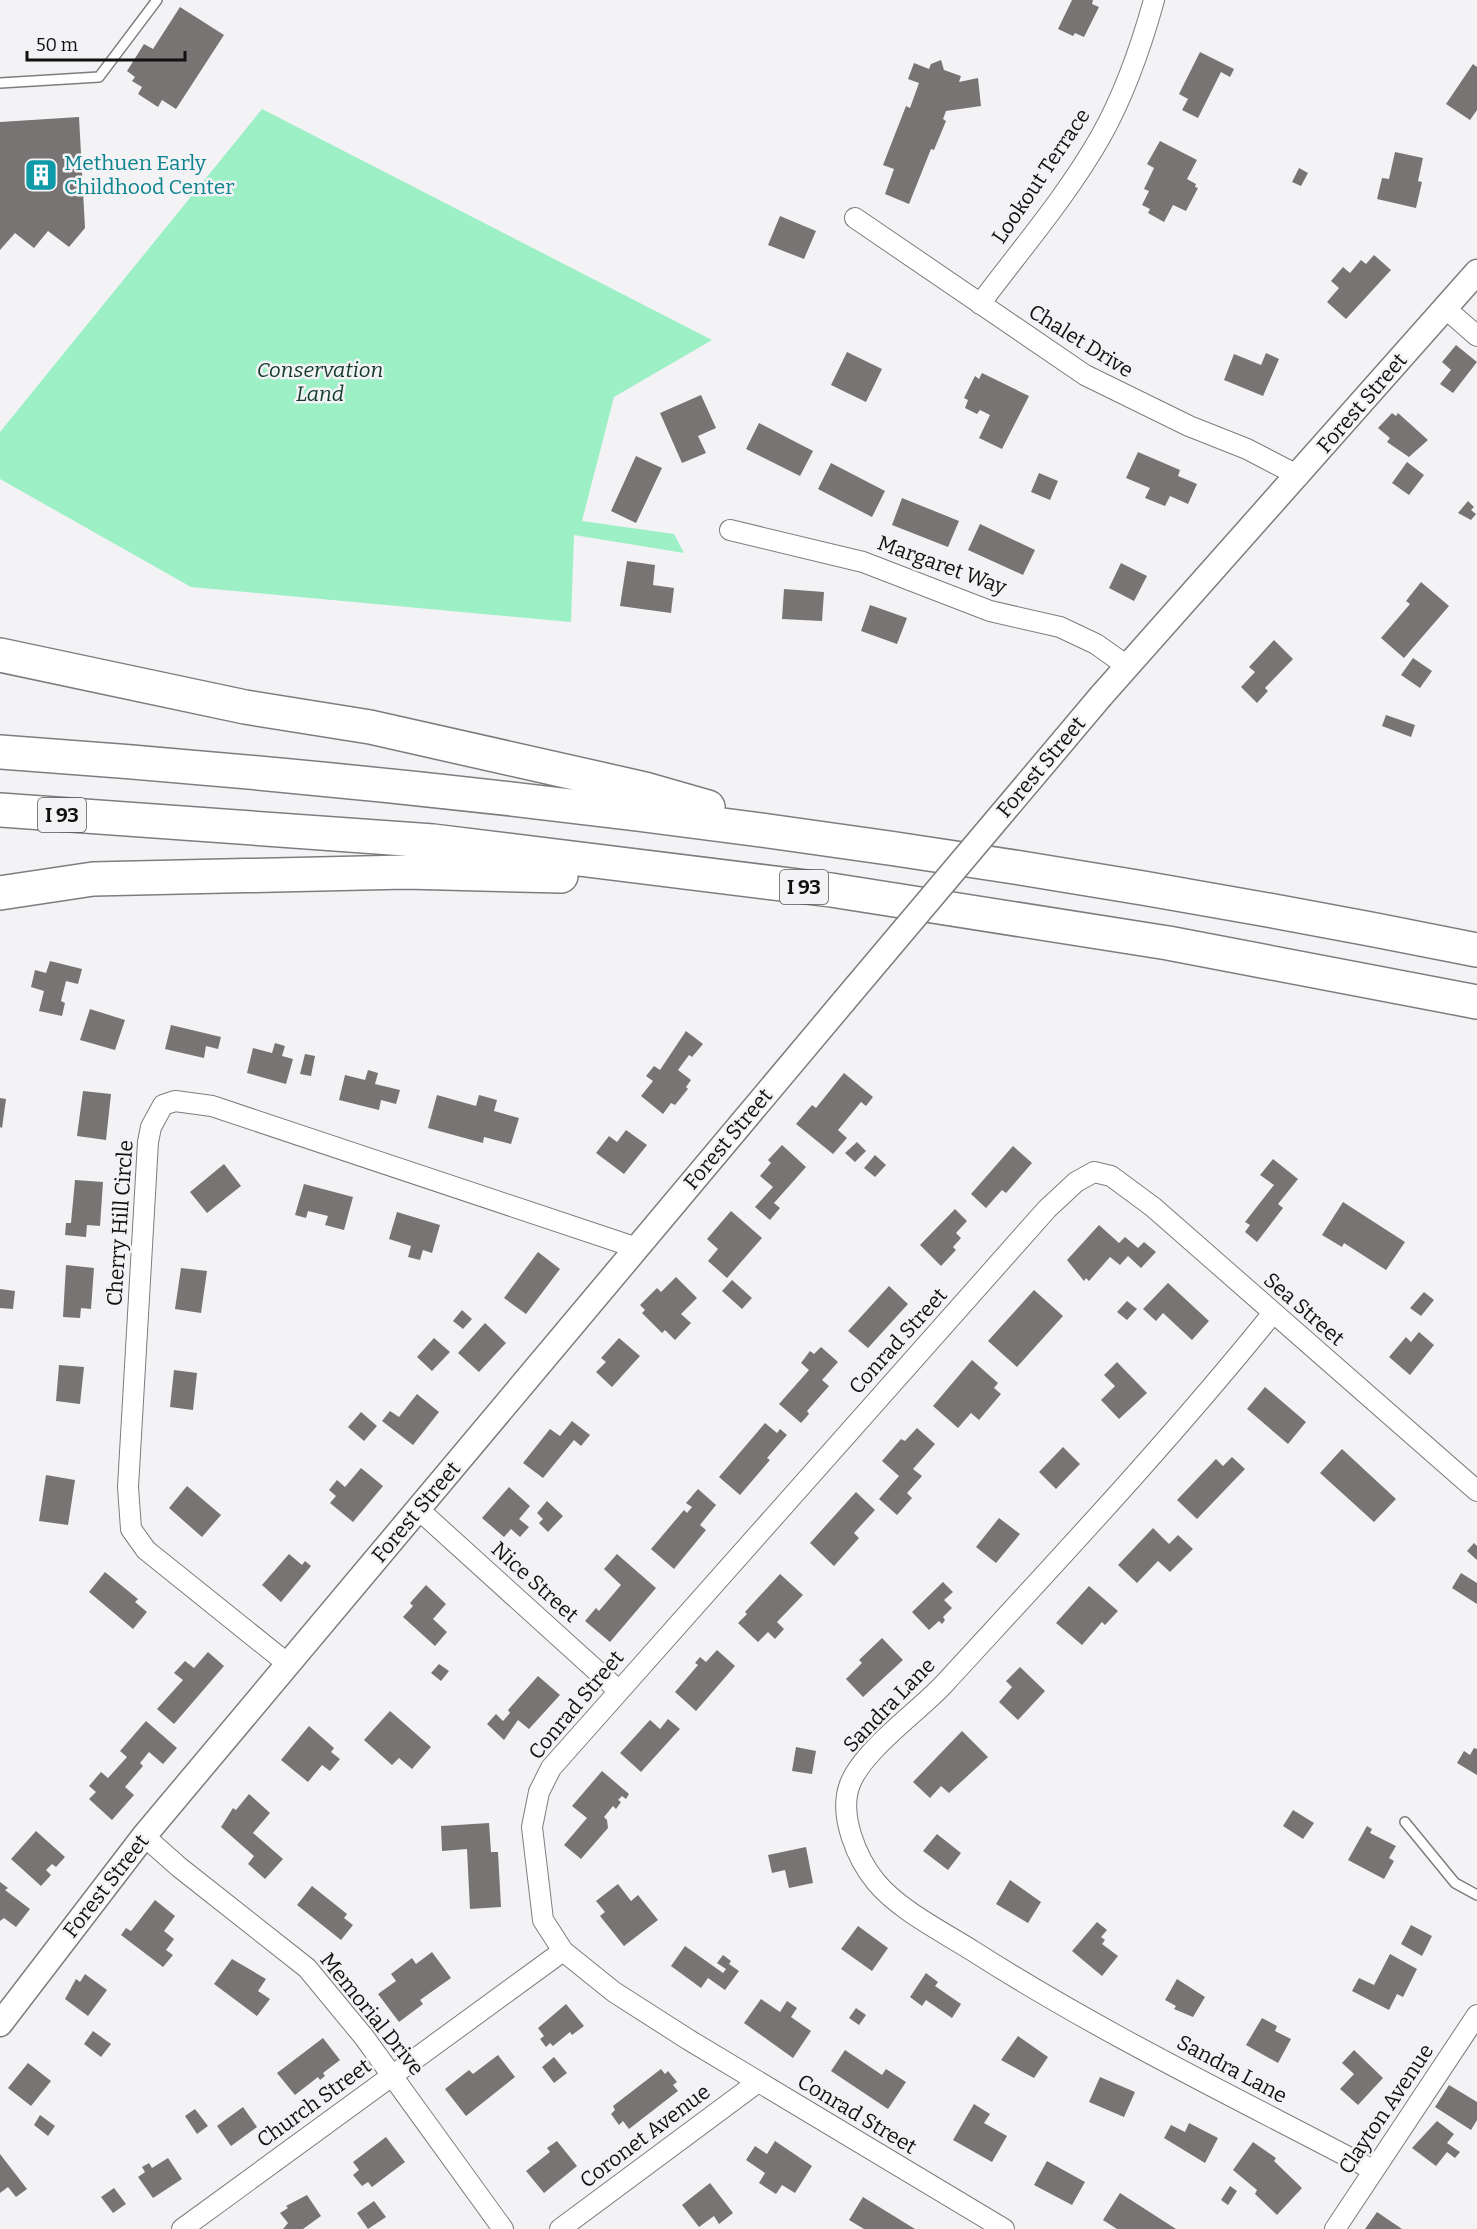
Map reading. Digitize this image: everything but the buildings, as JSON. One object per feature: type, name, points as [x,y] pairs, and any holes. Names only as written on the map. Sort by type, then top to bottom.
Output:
[{"type":"highway","points":[[0,655],[245,707],[359,725],[422,738],[645,789],[819,838]]},
{"type":"highway","name":"I 93","points":[[0,752],[159,764],[469,794],[819,838],[1077,877],[1477,950]]},
{"type":"highway","name":"I 93","points":[[0,810],[433,841],[831,890],[1156,941],[1477,1002]]},
{"type":"highway","points":[[0,893],[93,879],[395,872],[755,881]]},
{"type":"street","name":"Lookout Terrace","points":[[980,304],[1079,170],[1101,136],[1127,83],[1154,0]]},
{"type":"street","name":"Chalet Drive","points":[[855,218],[1085,375],[1178,421],[1247,449],[1299,476]]},
{"type":"street","name":"Forest Street","points":[[0,2024],[144,1836],[1101,696],[1299,476],[1477,272]]},
{"type":"street","points":[[1445,308],[1477,336]]},
{"type":"street","name":"Margaret Way","points":[[730,530],[863,562],[990,610],[1060,627],[1096,644],[1127,666]]},
{"type":"street","name":"Cherry Hill Circle","points":[[288,1664],[146,1550],[131,1529],[128,1487],[148,1142],[151,1127],[163,1105],[176,1101],[212,1106],[637,1248]]},
{"type":"street","name":"Sea Street","points":[[1094,1172],[1111,1176],[1144,1200],[1477,1491]]},
{"type":"street","name":"Conrad Street","points":[[1004,2229],[758,2082],[614,1992],[563,1951],[543,1920],[532,1827],[538,1792],[550,1768],[1047,1209],[1076,1182],[1094,1172]]},
{"type":"street","name":"Sandra Lane","points":[[1273,1313],[1201,1402],[1077,1542],[921,1708],[867,1756],[849,1786],[847,1819],[856,1853],[872,1877],[878,1885],[912,1912],[1059,2005],[1373,2170]]},
{"type":"street","name":"Nice Street","points":[[418,1509],[619,1691]]},
{"type":"street","name":"Memorial Drive","points":[[144,1836],[179,1868],[307,1968],[392,2076],[503,2229]]},
{"type":"street","name":"Church Street","points":[[182,2229],[563,1951]]},
{"type":"street","name":"Clayton Avenue","points":[[1335,2229],[1477,2016]]},
{"type":"street","name":"Coronet Avenue","points":[[560,2229],[758,2082]]},
{"type":"lane","points":[[0,83],[99,77],[157,0]]},
{"type":"lane","points":[[1405,1822],[1455,1883],[1477,1895]]},
{"type":"green space","name":"Conservation Land","points":[[262,109],[712,340],[614,397],[582,521],[674,534],[684,553],[574,535],[571,622],[191,587],[0,479],[0,432]]},
{"type":"place","name":"Methuen Early Childhood Center","points":[[41,175]]}]
